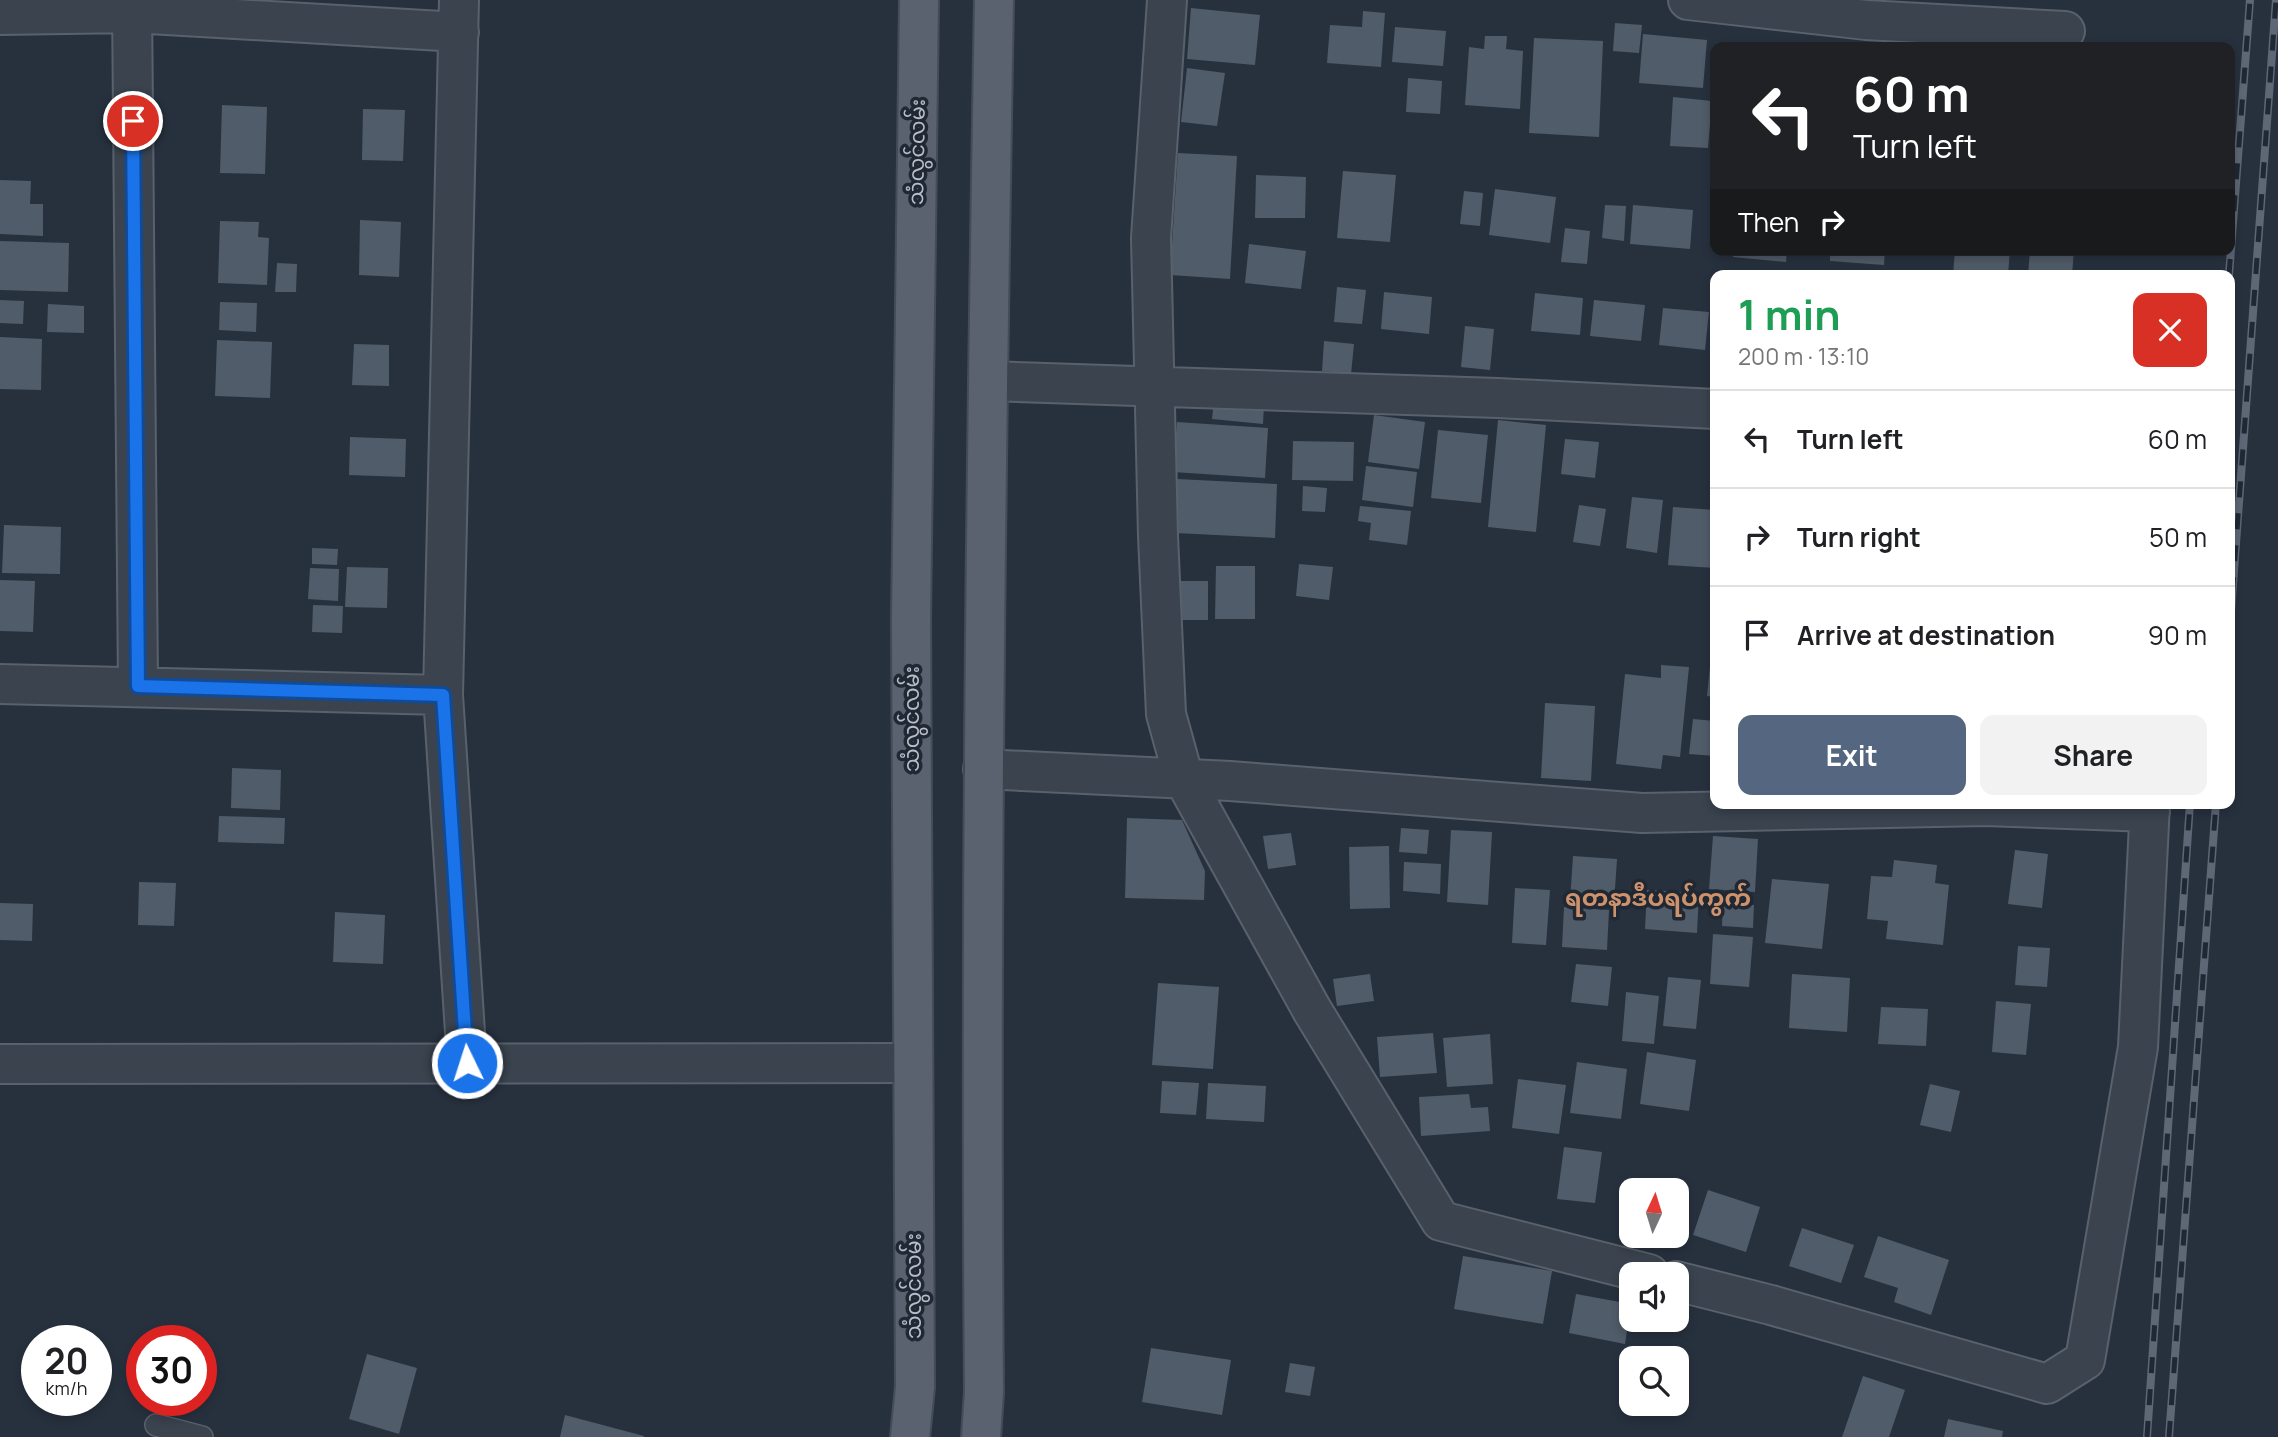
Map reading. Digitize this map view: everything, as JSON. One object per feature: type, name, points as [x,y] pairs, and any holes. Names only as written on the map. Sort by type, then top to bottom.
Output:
[{"type":"main road","name":"သံလွင်လမ်း","points":[[910,1437],[915,1387],[911,620],[919,0]]},
{"type":"main road","points":[[981,1437],[984,1392],[981,1089],[983,769],[994,0]]},
{"type":"street","points":[[1167,0],[1151,238],[1153,387],[1166,714],[1184,779],[1312,1010],[1441,1221],[1619,1266]]},
{"type":"street","points":[[1688,0],[1866,20],[2065,31]]},
{"type":"street","points":[[0,15],[132,6],[459,16],[443,695],[467,1063]]},
{"type":"street","points":[[132,6],[138,686]]},
{"type":"street","points":[[988,381],[1498,398],[1710,409]]},
{"type":"street","points":[[0,684],[443,695]]},
{"type":"street","points":[[983,769],[1230,781],[1642,813],[1838,809]]},
{"type":"street","points":[[1689,1284],[2047,1384],[2085,1360],[2138,1047],[2150,809]]},
{"type":"street","points":[[0,1064],[914,1063]]},
{"type":"lane","points":[[156,1425],[202,1437]]},
{"type":"building","points":[[1191,8],[1260,15],[1255,65],[1187,59]]},
{"type":"building","points":[[1363,11],[1385,13],[1381,67],[1327,63],[1330,25],[1362,27]]},
{"type":"building","points":[[1615,23],[1642,25],[1639,53],[1613,51]]},
{"type":"building","points":[[1395,27],[1446,31],[1443,66],[1392,62]]},
{"type":"building","points":[[1643,34],[1707,40],[1703,88],[1639,83]]},
{"type":"building","points":[[1485,36],[1507,36],[1506,49],[1523,51],[1520,109],[1465,105],[1469,47],[1484,49]]},
{"type":"building","points":[[1534,38],[1603,41],[1599,137],[1529,133]]},
{"type":"building","points":[[1187,68],[1225,73],[1217,126],[1181,122]]},
{"type":"building","points":[[1408,78],[1442,81],[1440,114],[1406,112]]},
{"type":"building","points":[[1673,97],[1710,101],[1708,148],[1670,146]]},
{"type":"building","points":[[222,105],[267,107],[265,174],[220,173]]},
{"type":"building","points":[[363,109],[405,110],[403,161],[362,160]]},
{"type":"building","points":[[1178,153],[1237,156],[1230,279],[1170,275]]},
{"type":"building","points":[[1343,171],[1396,175],[1390,242],[1337,238]]},
{"type":"building","points":[[1256,175],[1306,177],[1305,218],[1255,218]]},
{"type":"building","points":[[0,180],[31,181],[30,204],[43,204],[43,236],[0,234]]},
{"type":"building","points":[[1495,189],[1556,197],[1550,243],[1489,235]]},
{"type":"building","points":[[1464,191],[1483,193],[1480,226],[1460,224]]},
{"type":"building","points":[[1605,205],[1626,206],[1624,241],[1602,238]]},
{"type":"building","points":[[1633,205],[1693,210],[1690,249],[1630,244]]},
{"type":"building","points":[[360,220],[401,222],[399,277],[359,275]]},
{"type":"building","points":[[220,221],[259,222],[258,237],[269,238],[267,285],[218,283]]},
{"type":"building","points":[[1565,228],[1590,231],[1587,264],[1561,262]]},
{"type":"building","points":[[0,241],[69,243],[68,292],[0,290]]},
{"type":"building","points":[[1249,244],[1306,251],[1301,289],[1245,283]]},
{"type":"building","points":[[1733,256],[1786,256],[1786,262]]},
{"type":"building","points":[[1830,256],[1885,256],[1884,265],[1830,261]]},
{"type":"building","points":[[1955,256],[2010,256],[2008,270],[1953,270]]},
{"type":"building","points":[[2030,256],[2074,256],[2072,270],[2028,270]]},
{"type":"building","points":[[277,263],[297,264],[296,292],[275,292]]},
{"type":"building","points":[[1337,287],[1366,290],[1362,324],[1334,322]]},
{"type":"building","points":[[1384,292],[1432,297],[1429,334],[1381,329]]},
{"type":"building","points":[[1535,293],[1583,298],[1580,335],[1531,331]]},
{"type":"building","points":[[0,300],[24,301],[23,324],[0,323]]},
{"type":"building","points":[[1594,300],[1645,305],[1641,341],[1590,336]]},
{"type":"building","points":[[220,302],[257,303],[256,332],[219,330]]},
{"type":"building","points":[[48,304],[84,306],[84,333],[47,332]]},
{"type":"building","points":[[1663,308],[1709,312],[1705,350],[1659,345]]},
{"type":"building","points":[[1465,326],[1494,329],[1490,370],[1461,367]]},
{"type":"building","points":[[0,337],[42,339],[41,390],[0,389]]},
{"type":"building","points":[[217,340],[272,342],[270,398],[215,396]]},
{"type":"building","points":[[1324,341],[1354,344],[1351,374],[1322,371]]},
{"type":"building","points":[[354,344],[389,345],[389,386],[352,385]]},
{"type":"building","points":[[1214,400],[1264,405],[1263,424],[1212,419]]},
{"type":"building","points":[[1374,415],[1425,422],[1419,469],[1368,462]]},
{"type":"building","points":[[1498,420],[1546,425],[1536,532],[1488,527]]},
{"type":"building","points":[[1177,422],[1268,428],[1265,478],[1173,472]]},
{"type":"building","points":[[1438,430],[1488,435],[1481,503],[1431,498]]},
{"type":"building","points":[[350,437],[406,439],[405,477],[349,475]]},
{"type":"building","points":[[1565,439],[1599,442],[1595,478],[1561,474]]},
{"type":"building","points":[[1293,441],[1354,442],[1353,481],[1292,480]]},
{"type":"building","points":[[1366,466],[1417,472],[1413,507],[1362,500]]},
{"type":"building","points":[[1177,479],[1277,484],[1275,538],[1175,533]]},
{"type":"building","points":[[1303,486],[1327,488],[1325,512],[1302,511]]},
{"type":"building","points":[[1632,497],[1663,500],[1657,553],[1626,548]]},
{"type":"building","points":[[1579,505],[1606,509],[1600,546],[1573,542]]},
{"type":"building","points":[[1360,506],[1411,511],[1407,545],[1369,540],[1371,523],[1358,521]]},
{"type":"building","points":[[1673,507],[1710,510],[1710,568],[1668,565]]},
{"type":"building","points":[[4,525],[61,527],[60,574],[2,573]]},
{"type":"building","points":[[312,548],[338,549],[337,565],[312,564]]},
{"type":"building","points":[[1299,564],[1333,567],[1329,600],[1296,596]]},
{"type":"building","points":[[1216,566],[1255,566],[1255,619],[1215,619]]},
{"type":"building","points":[[347,567],[388,568],[387,608],[345,607]]},
{"type":"building","points":[[310,568],[339,569],[338,601],[308,599]]},
{"type":"building","points":[[0,580],[35,581],[33,632],[0,631]]},
{"type":"building","points":[[1176,581],[1208,581],[1208,620],[1176,620]]},
{"type":"building","points":[[313,605],[343,606],[342,633],[312,632]]},
{"type":"building","points":[[1661,665],[1689,667],[1680,757],[1663,755],[1661,769],[1616,764],[1625,674],[1661,678]]},
{"type":"building","points":[[1710,666],[1710,696],[1707,696]]},
{"type":"building","points":[[1545,703],[1595,706],[1591,781],[1541,778]]},
{"type":"building","points":[[1693,719],[1710,721],[1710,756],[1689,754]]},
{"type":"building","points":[[232,768],[281,770],[280,810],[231,808]]},
{"type":"building","points":[[219,816],[285,818],[284,844],[218,842]]},
{"type":"building","points":[[1127,818],[1182,820],[1205,871],[1204,900],[1125,898]]},
{"type":"building","points":[[1401,828],[1429,830],[1427,854],[1399,852]]},
{"type":"building","points":[[1451,830],[1492,832],[1488,905],[1447,902]]},
{"type":"building","points":[[1291,833],[1296,865],[1268,869],[1263,836]]},
{"type":"building","points":[[1713,836],[1758,839],[1755,892],[1709,889]]},
{"type":"building","points":[[1389,846],[1390,908],[1350,909],[1349,847]]},
{"type":"building","points":[[2015,850],[2048,854],[2042,908],[2008,904]]},
{"type":"building","points":[[1573,856],[1617,859],[1614,904],[1570,901]]},
{"type":"building","points":[[1894,860],[1937,865],[1935,883],[1949,885],[1943,945],[1886,939],[1888,921],[1867,919],[1871,876],[1892,877]]},
{"type":"building","points":[[1404,862],[1441,864],[1440,894],[1403,891]]},
{"type":"building","points":[[1772,879],[1829,884],[1822,949],[1765,943]]},
{"type":"building","points":[[139,882],[176,883],[174,926],[138,925]]},
{"type":"building","points":[[1515,888],[1550,890],[1546,945],[1512,943]]},
{"type":"building","points":[[1647,890],[1699,893],[1697,933],[1645,929]]},
{"type":"building","points":[[0,903],[33,904],[32,941],[0,940]]},
{"type":"building","points":[[1723,903],[1754,905],[1753,928],[1722,926]]},
{"type":"building","points":[[1564,907],[1609,910],[1607,950],[1562,947]]},
{"type":"building","points":[[335,912],[385,915],[383,964],[333,962]]},
{"type":"building","points":[[1713,934],[1753,937],[1749,987],[1710,984]]},
{"type":"building","points":[[2018,946],[2050,948],[2047,987],[2015,985]]},
{"type":"building","points":[[1576,964],[1612,967],[1608,1006],[1571,1002]]},
{"type":"building","points":[[1370,974],[1374,1001],[1337,1006],[1333,979]]},
{"type":"building","points":[[1792,974],[1850,978],[1847,1032],[1789,1028]]},
{"type":"building","points":[[1668,977],[1701,980],[1696,1029],[1663,1026]]},
{"type":"building","points":[[1158,983],[1219,987],[1213,1069],[1152,1065]]},
{"type":"building","points":[[1626,992],[1659,996],[1654,1044],[1622,1041]]},
{"type":"building","points":[[1996,1001],[2031,1004],[2026,1055],[1992,1052]]},
{"type":"building","points":[[1881,1007],[1928,1009],[1926,1046],[1878,1044]]},
{"type":"building","points":[[1433,1033],[1437,1073],[1380,1077],[1377,1037]]},
{"type":"building","points":[[1490,1034],[1493,1084],[1447,1087],[1443,1038]]},
{"type":"building","points":[[1647,1052],[1696,1060],[1689,1111],[1640,1104]]},
{"type":"building","points":[[1577,1062],[1627,1069],[1621,1119],[1570,1113]]},
{"type":"building","points":[[1518,1079],[1566,1085],[1559,1134],[1512,1128]]},
{"type":"building","points":[[1162,1081],[1199,1083],[1196,1115],[1160,1113]]},
{"type":"building","points":[[1208,1083],[1266,1086],[1264,1122],[1206,1119]]},
{"type":"building","points":[[1930,1084],[1960,1091],[1951,1132],[1920,1125]]},
{"type":"building","points":[[1469,1094],[1471,1108],[1488,1107],[1490,1131],[1421,1136],[1419,1097]]},
{"type":"building","points":[[1564,1147],[1602,1152],[1595,1203],[1557,1199]]},
{"type":"building","points":[[1708,1190],[1760,1207],[1746,1252],[1693,1235]]},
{"type":"building","points":[[1802,1228],[1854,1245],[1841,1283],[1789,1266]]},
{"type":"building","points":[[1878,1236],[1949,1260],[1931,1315],[1894,1302],[1898,1288],[1864,1277]]},
{"type":"building","points":[[1463,1256],[1552,1271],[1543,1324],[1454,1309]]},
{"type":"building","points":[[1576,1294],[1619,1302],[1619,1332],[1627,1332],[1625,1344],[1569,1333]]},
{"type":"building","points":[[1151,1348],[1231,1360],[1222,1415],[1142,1402]]},
{"type":"building","points":[[367,1354],[417,1368],[399,1434],[349,1419]]},
{"type":"building","points":[[1290,1363],[1315,1367],[1310,1396],[1285,1392]]},
{"type":"building","points":[[1863,1376],[1905,1390],[1889,1437],[1842,1437]]},
{"type":"building","points":[[565,1415],[644,1436],[644,1437],[560,1437]]},
{"type":"building","points":[[1948,1419],[2003,1431],[2002,1437],[1944,1437]]},
{"type":"railway","points":[[2235,196],[2250,0]]},
{"type":"railway","points":[[2235,557],[2276,0]]},
{"type":"railway","points":[[2229,270],[2230,256]]},
{"type":"railway","points":[[2147,1437],[2190,809]]},
{"type":"railway","points":[[2169,1437],[2216,809]]},
{"type":"district","name":"ရတနာဒီပရပ်ကွက်","points":[[1658,898]]},
{"type":"route","points":[[133,121],[138,686],[443,695],[467,1063]]}]
